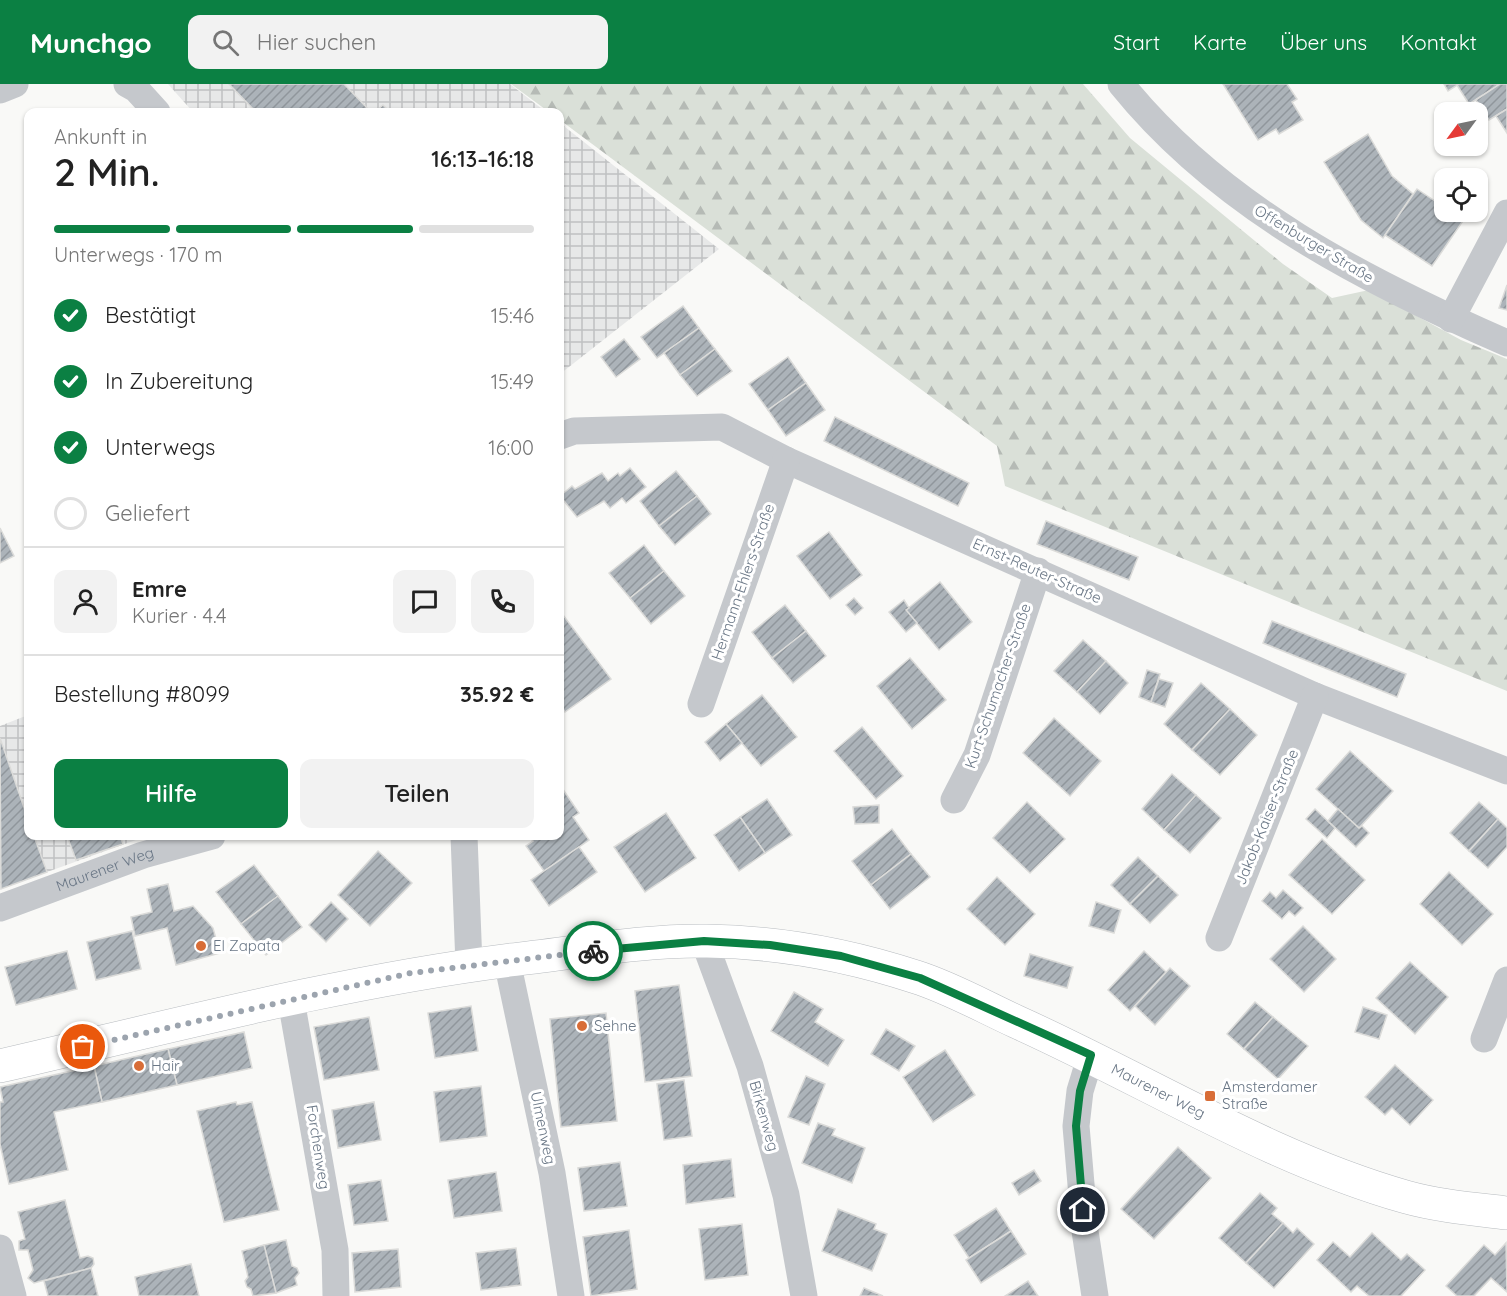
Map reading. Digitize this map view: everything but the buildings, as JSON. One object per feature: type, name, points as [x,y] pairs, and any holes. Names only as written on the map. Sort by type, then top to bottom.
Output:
[{"type":"street","points":[[0,90],[15,84]]},
{"type":"street","points":[[127,84],[136,89],[153,108]]},
{"type":"street","name":"Offenburger Straße","points":[[1121,84],[1165,133],[1258,212],[1353,270],[1451,319],[1507,343]]},
{"type":"street","points":[[1451,319],[1507,213]]},
{"type":"street","name":"Ernst-Reuter-Straße","points":[[564,435],[574,431],[722,427],[786,460],[1315,696],[1507,771]]},
{"type":"street","name":"Hermann-Ehlers-Straße","points":[[701,704],[786,460]]},
{"type":"street","name":"Kurt-Schumacher-Straße","points":[[954,800],[977,755],[1038,571]]},
{"type":"street","name":"Jakob-Kaiser-Straße","points":[[1219,938],[1315,696]]},
{"type":"street","name":"Maurener Weg","points":[[0,909],[143,855],[197,840]]},
{"type":"street","points":[[464,840],[469,965]]},
{"type":"street","name":"Maurener Weg","points":[[0,1066],[411,973],[638,946],[704,941],[770,945],[841,956],[920,978],[1091,1055],[1250,1135],[1352,1178],[1408,1197],[1462,1208],[1507,1213]]},
{"type":"street","name":"Birkenweg","points":[[704,941],[750,1066],[786,1195],[804,1296]]},
{"type":"street","name":"Ulmenweg","points":[[507,961],[552,1173],[571,1296]]},
{"type":"street","points":[[1484,1039],[1507,980]]},
{"type":"street","name":"Forchenweg","points":[[291,1000],[335,1250],[336,1296]]},
{"type":"street","points":[[1091,1055],[1080,1091],[1076,1126],[1085,1231],[1095,1296]]},
{"type":"street","points":[[0,1248],[13,1296]]},
{"type":"shaded area","points":[[168,84],[510,84],[541,108],[189,108]]},
{"type":"shaded area","points":[[564,126],[719,249],[564,371]]},
{"type":"shaded area","points":[[24,717],[24,840],[136,840],[0,889],[0,726]]},
{"type":"green space","points":[[511,84],[1083,84],[1130,138],[1283,264],[1332,298],[1369,290],[1461,340],[1507,359],[1507,691],[1005,486],[997,446],[564,123],[564,108],[544,108]]},
{"type":"way so far","points":[[83,1047],[411,973],[593,951]]},
{"type":"place","name":"El Zapata","points":[[201,946]]},
{"type":"place","name":"Sehne","points":[[582,1026]]},
{"type":"place","name":"Hair","points":[[139,1066]]},
{"type":"place","name":"Amsterdamer Straße","points":[[1210,1096]]},
{"type":"route","points":[[593,951],[704,941],[770,945],[841,956],[920,978],[1091,1055],[1080,1091],[1076,1126],[1083,1210]]}]
